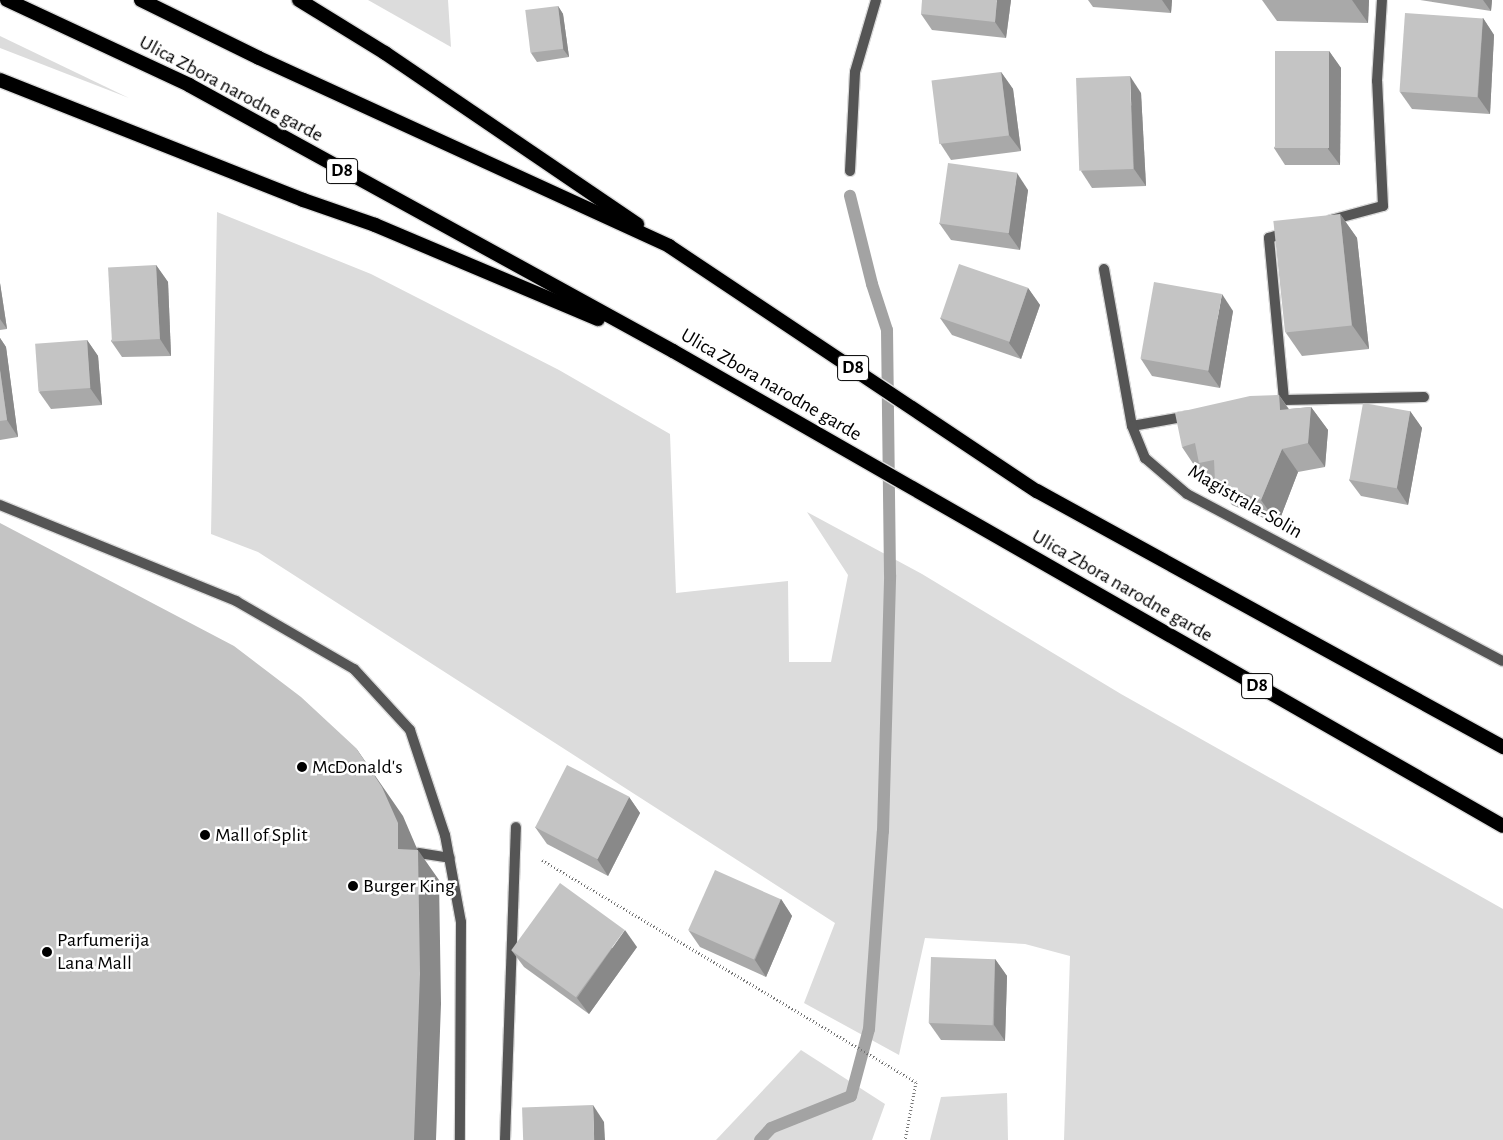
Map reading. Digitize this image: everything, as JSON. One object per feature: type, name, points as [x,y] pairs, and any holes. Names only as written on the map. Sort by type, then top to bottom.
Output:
[{"type":"highway","name":"Ulica Zbora narodne garde","points":[[7,0],[189,85],[673,351],[1503,826]]},
{"type":"highway","name":"Ulica Zbora narodne garde","points":[[141,0],[259,58],[669,246],[1038,491],[1503,748]]},
{"type":"highway","points":[[299,0],[385,52],[669,246]]},
{"type":"highway","points":[[0,80],[302,200],[374,225],[673,351]]},
{"type":"street","points":[[850,171],[855,72],[876,0]]},
{"type":"street","points":[[1316,224],[1383,206],[1377,81],[1382,0]]},
{"type":"street","points":[[1284,400],[1269,238],[1298,230]]},
{"type":"street","name":"Magistrala-Solin","points":[[1104,269],[1132,426],[1145,458],[1187,494],[1503,661]]},
{"type":"street","points":[[1256,405],[1284,400],[1424,397]]},
{"type":"street","points":[[1132,426],[1199,414]]},
{"type":"street","points":[[0,506],[236,601],[354,669],[410,730],[450,858],[461,922],[460,1140]]},
{"type":"street","points":[[505,1140],[516,827]]},
{"type":"street","points":[[419,853],[450,858]]},
{"type":"path","points":[[516,844],[916,1082],[905,1140]]},
{"type":"shaded area","points":[[368,0],[448,0],[451,47]]},
{"type":"shaded area","points":[[0,36],[129,98],[0,48]]},
{"type":"shaded area","points":[[217,212],[371,274],[559,370],[670,434],[676,593],[788,581],[789,662],[831,662],[848,575],[807,512],[922,574],[1121,694],[1503,909],[1503,1140],[1064,1140],[1070,956],[1025,944],[925,938],[899,1055],[804,1003],[835,923],[258,552],[211,534]]},
{"type":"shaded area","points":[[801,1050],[885,1104],[872,1140],[716,1140]]},
{"type":"shaded area","points":[[1007,1093],[1008,1140],[930,1140],[941,1097]]},
{"type":"building","points":[[922,0],[997,0],[995,22],[921,14]]},
{"type":"building","points":[[558,6],[563,49],[530,53],[525,10]]},
{"type":"building","points":[[1405,13],[1483,18],[1477,97],[1399,92]]},
{"type":"building","points":[[1275,51],[1329,51],[1329,148],[1275,148]]},
{"type":"building","points":[[1001,72],[1009,136],[939,144],[932,81]]},
{"type":"building","points":[[1130,76],[1133,169],[1079,171],[1076,78]]},
{"type":"building","points":[[948,163],[1017,173],[1009,233],[940,223]]},
{"type":"building","points":[[1340,214],[1352,325],[1285,332],[1273,221]]},
{"type":"building","points":[[959,264],[1028,288],[1009,342],[940,318]]},
{"type":"building","points":[[156,265],[160,339],[112,341],[108,268]]},
{"type":"building","points":[[1154,282],[1222,294],[1208,371],[1140,359]]},
{"type":"building","points":[[87,340],[90,388],[38,392],[35,344]]},
{"type":"building","points":[[0,370],[7,420],[0,421]]},
{"type":"building","points":[[1279,395],[1280,410],[1311,407],[1308,443],[1282,449],[1261,500],[1215,482],[1214,460],[1199,463],[1195,443],[1182,447],[1175,413],[1250,396]]},
{"type":"building","points":[[1363,403],[1410,411],[1397,488],[1349,480]]},
{"type":"building","name":"Mall of Split","points":[[0,523],[234,646],[301,697],[356,748],[382,787],[398,823],[398,849],[418,850],[420,974],[414,1140],[0,1140]]},
{"type":"building","points":[[567,765],[629,797],[598,859],[535,827]]},
{"type":"building","points":[[715,870],[781,899],[754,960],[688,930]]},
{"type":"building","points":[[560,883],[625,930],[576,997],[511,950]]},
{"type":"building","points":[[931,957],[995,959],[993,1025],[929,1023]]},
{"type":"building","points":[[593,1105],[594,1140],[523,1140],[522,1107]]},
{"type":"waterway","points":[[760,1140],[771,1128],[851,1096],[869,1029],[883,831],[890,575],[887,330],[872,284],[850,196]]},
{"type":"place","name":"McDonald's","points":[[302,767]]},
{"type":"place","name":"Mall of Split","points":[[205,835]]},
{"type":"place","name":"Burger King","points":[[353,886]]},
{"type":"place","name":"Parfumerija Lana Mall","points":[[47,952]]}]
